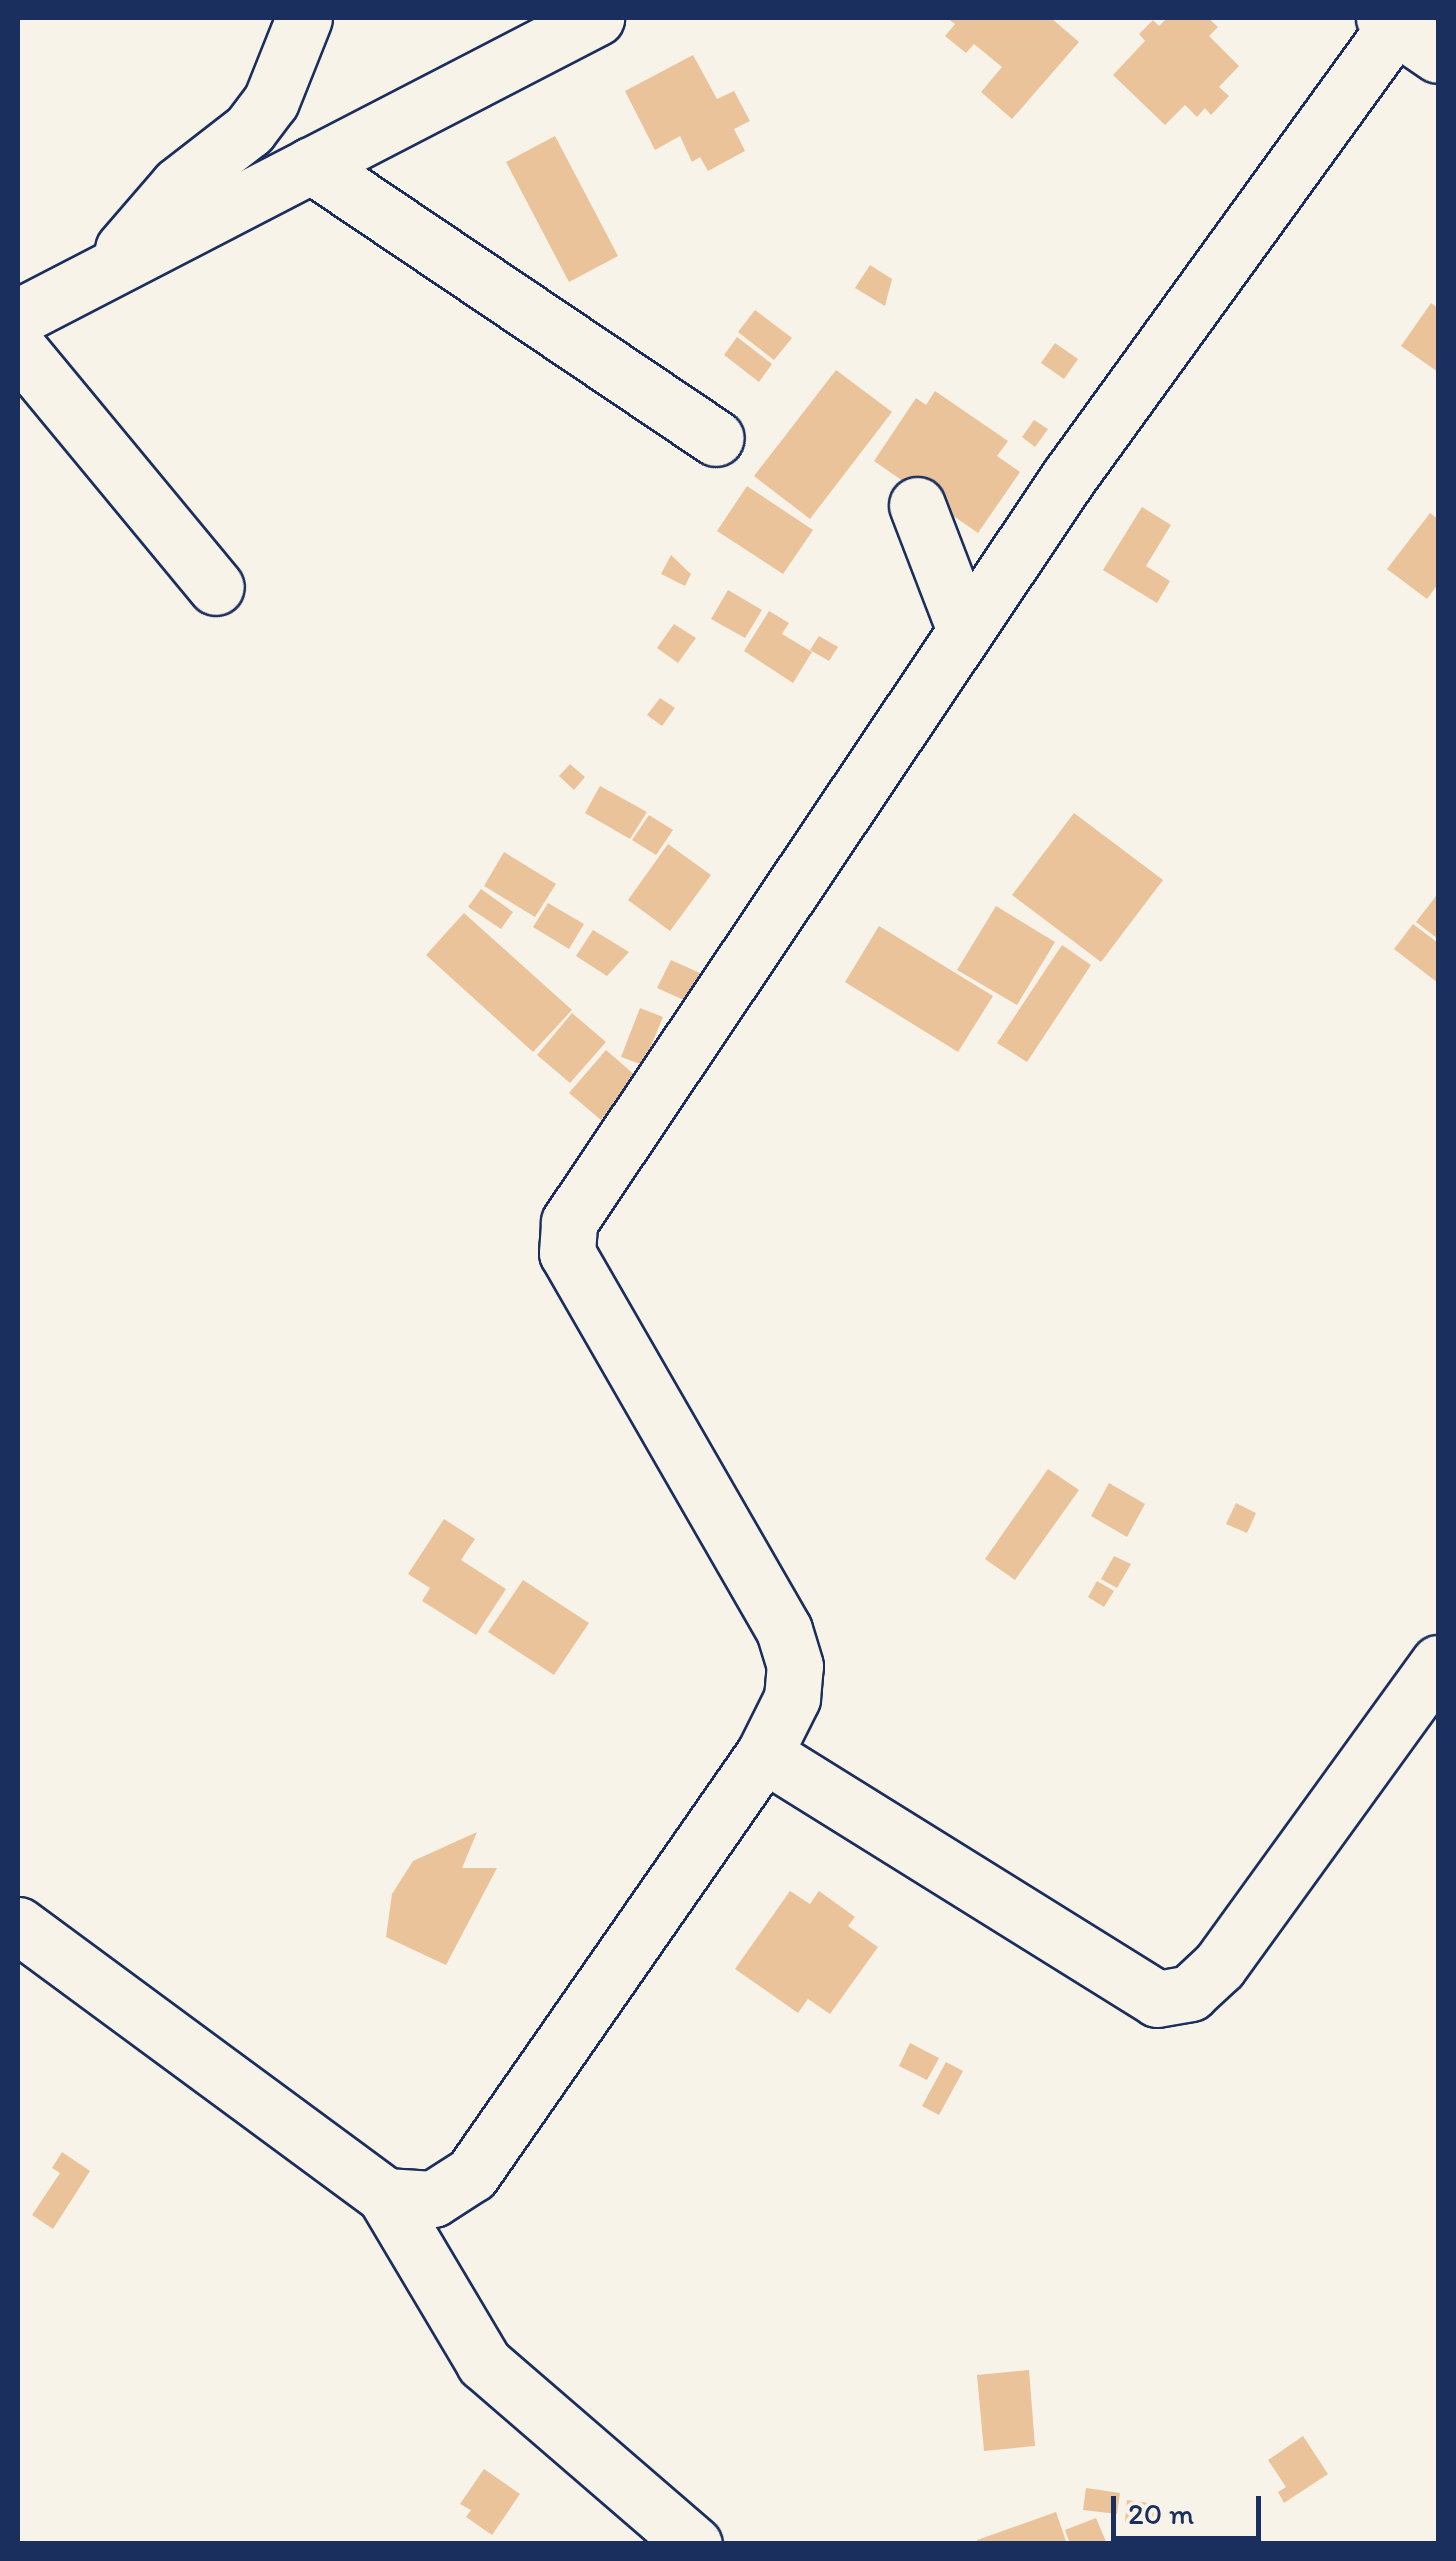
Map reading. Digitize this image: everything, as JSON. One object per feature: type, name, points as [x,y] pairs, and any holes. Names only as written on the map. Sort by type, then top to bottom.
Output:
[{"type":"street","points":[[105,270],[178,185],[260,116],[304,18]]},
{"type":"street","points":[[18,318],[596,18]]},
{"type":"street","points":[[385,2196],[432,2198],[472,2174],[764,1754],[792,1698],[796,1666],[784,1630],[567,1253],[569,1222],[965,630],[1406,32]]},
{"type":"street","points":[[311,165],[716,438]]},
{"type":"street","points":[[18,348],[216,587]]},
{"type":"street","points":[[916,505],[965,630]]},
{"type":"street","points":[[764,1754],[1156,1998],[1190,1993],[1220,1966],[1438,1664]]},
{"type":"street","points":[[18,1925],[385,2196],[484,2363],[694,2544]]},
{"type":"building","points":[[947,18],[1051,18],[1079,42],[1012,119],[981,92],[1002,67],[974,44],[966,53],[945,36],[955,24]]},
{"type":"building","points":[[1167,18],[1208,18],[1218,27],[1209,36],[1239,66],[1219,87],[1229,96],[1211,115],[1205,108],[1197,117],[1185,105],[1165,125],[1113,75],[1145,41],[1139,34],[1153,20],[1159,26]]},
{"type":"building","points":[[693,55],[717,99],[734,91],[750,121],[734,129],[745,151],[708,171],[700,157],[692,162],[680,136],[655,150],[625,91]]},
{"type":"building","points":[[555,136],[618,256],[569,282],[506,162]]},
{"type":"building","points":[[870,265],[892,279],[885,306],[855,288]]},
{"type":"building","points":[[1431,303],[1438,308],[1438,372],[1401,346]]},
{"type":"building","points":[[755,310],[792,338],[774,360],[738,332]]},
{"type":"building","points":[[737,337],[772,364],[759,382],[724,355]]},
{"type":"building","points":[[1055,343],[1078,359],[1064,379],[1041,363]]},
{"type":"building","points":[[836,370],[892,412],[810,519],[754,476]]},
{"type":"building","points":[[935,391],[1008,441],[997,456],[1020,472],[978,533],[874,461],[916,398],[926,405]]},
{"type":"building","points":[[1034,420],[1048,429],[1035,447],[1022,437]]},
{"type":"building","points":[[747,486],[813,530],[783,574],[717,531]]},
{"type":"building","points":[[1142,507],[1171,525],[1146,566],[1170,581],[1157,603],[1103,570]]},
{"type":"building","points":[[1430,513],[1438,519],[1438,584],[1427,599],[1387,569]]},
{"type":"building","points":[[671,555],[691,574],[685,586],[661,574]]},
{"type":"building","points":[[728,590],[762,610],[745,638],[711,619]]},
{"type":"building","points":[[769,611],[789,623],[782,634],[812,652],[793,683],[744,651]]},
{"type":"building","points":[[674,624],[696,638],[678,663],[657,648]]},
{"type":"building","points":[[819,636],[838,647],[829,661],[810,650]]},
{"type":"building","points":[[660,698],[675,708],[662,726],[647,715]]},
{"type":"building","points":[[570,764],[585,777],[574,790],[559,776]]},
{"type":"building","points":[[600,786],[647,812],[630,839],[585,813]]},
{"type":"building","points":[[1074,813],[1163,880],[1101,962],[1012,895]]},
{"type":"building","points":[[649,815],[673,830],[656,855],[632,840]]},
{"type":"building","points":[[668,844],[711,875],[670,931],[628,900]]},
{"type":"building","points":[[504,852],[556,884],[535,917],[484,886]]},
{"type":"building","points":[[481,889],[513,912],[501,929],[468,907]]},
{"type":"building","points":[[1438,898],[1438,939],[1416,922]]},
{"type":"building","points":[[548,903],[584,924],[569,949],[533,927]]},
{"type":"building","points":[[996,906],[1055,942],[1017,1005],[957,970]]},
{"type":"building","points":[[464,913],[572,1010],[533,1052],[426,955]]},
{"type":"building","points":[[1413,924],[1438,943],[1438,983],[1394,949]]},
{"type":"building","points":[[879,926],[993,996],[958,1052],[845,982]]},
{"type":"building","points":[[593,930],[629,952],[607,976],[576,956]]},
{"type":"building","points":[[1062,945],[1091,965],[1027,1062],[997,1043]]},
{"type":"building","points":[[671,960],[700,973],[686,1001],[657,988]]},
{"type":"building","points":[[640,1008],[663,1017],[643,1065],[621,1057]]},
{"type":"building","points":[[572,1013],[606,1042],[570,1083],[537,1055]]},
{"type":"building","points":[[606,1050],[637,1077],[601,1120],[569,1093]]},
{"type":"building","points":[[1048,1469],[1079,1490],[1015,1580],[985,1559]]},
{"type":"building","points":[[1109,1483],[1145,1504],[1127,1537],[1091,1516]]},
{"type":"building","points":[[1236,1503],[1256,1513],[1247,1533],[1226,1524]]},
{"type":"building","points":[[444,1519],[475,1539],[461,1560],[506,1589],[476,1635],[422,1601],[430,1588],[408,1574]]},
{"type":"building","points":[[1114,1556],[1131,1564],[1117,1588],[1101,1579]]},
{"type":"building","points":[[523,1580],[589,1623],[554,1675],[488,1632]]},
{"type":"building","points":[[1097,1581],[1114,1591],[1104,1607],[1088,1597]]},
{"type":"building","points":[[477,1832],[462,1868],[497,1868],[446,1965],[386,1937],[392,1894],[413,1861]]},
{"type":"building","points":[[790,1891],[810,1904],[819,1891],[855,1917],[848,1926],[878,1947],[830,2014],[808,1999],[798,2013],[735,1969]]},
{"type":"building","points":[[910,2043],[939,2058],[927,2080],[899,2066]]},
{"type":"building","points":[[946,2062],[963,2071],[939,2115],[922,2106]]},
{"type":"building","points":[[62,2152],[90,2171],[53,2229],[32,2215],[60,2173],[52,2168]]},
{"type":"building","points":[[1029,2370],[1035,2446],[984,2451],[977,2375]]},
{"type":"building","points":[[1303,2436],[1328,2474],[1284,2503],[1278,2492],[1286,2487],[1268,2460]]},
{"type":"building","points":[[484,2469],[520,2494],[492,2535],[466,2517],[471,2510],[460,2504]]},
{"type":"building","points":[[1086,2488],[1120,2493],[1117,2514],[1083,2510]]},
{"type":"building","points":[[1127,2500],[1157,2504],[1155,2525],[1125,2522]]},
{"type":"building","points":[[1056,2512],[1067,2544],[978,2544],[977,2540]]},
{"type":"building","points":[[1096,2518],[1107,2544],[1070,2544],[1065,2530]]}]
